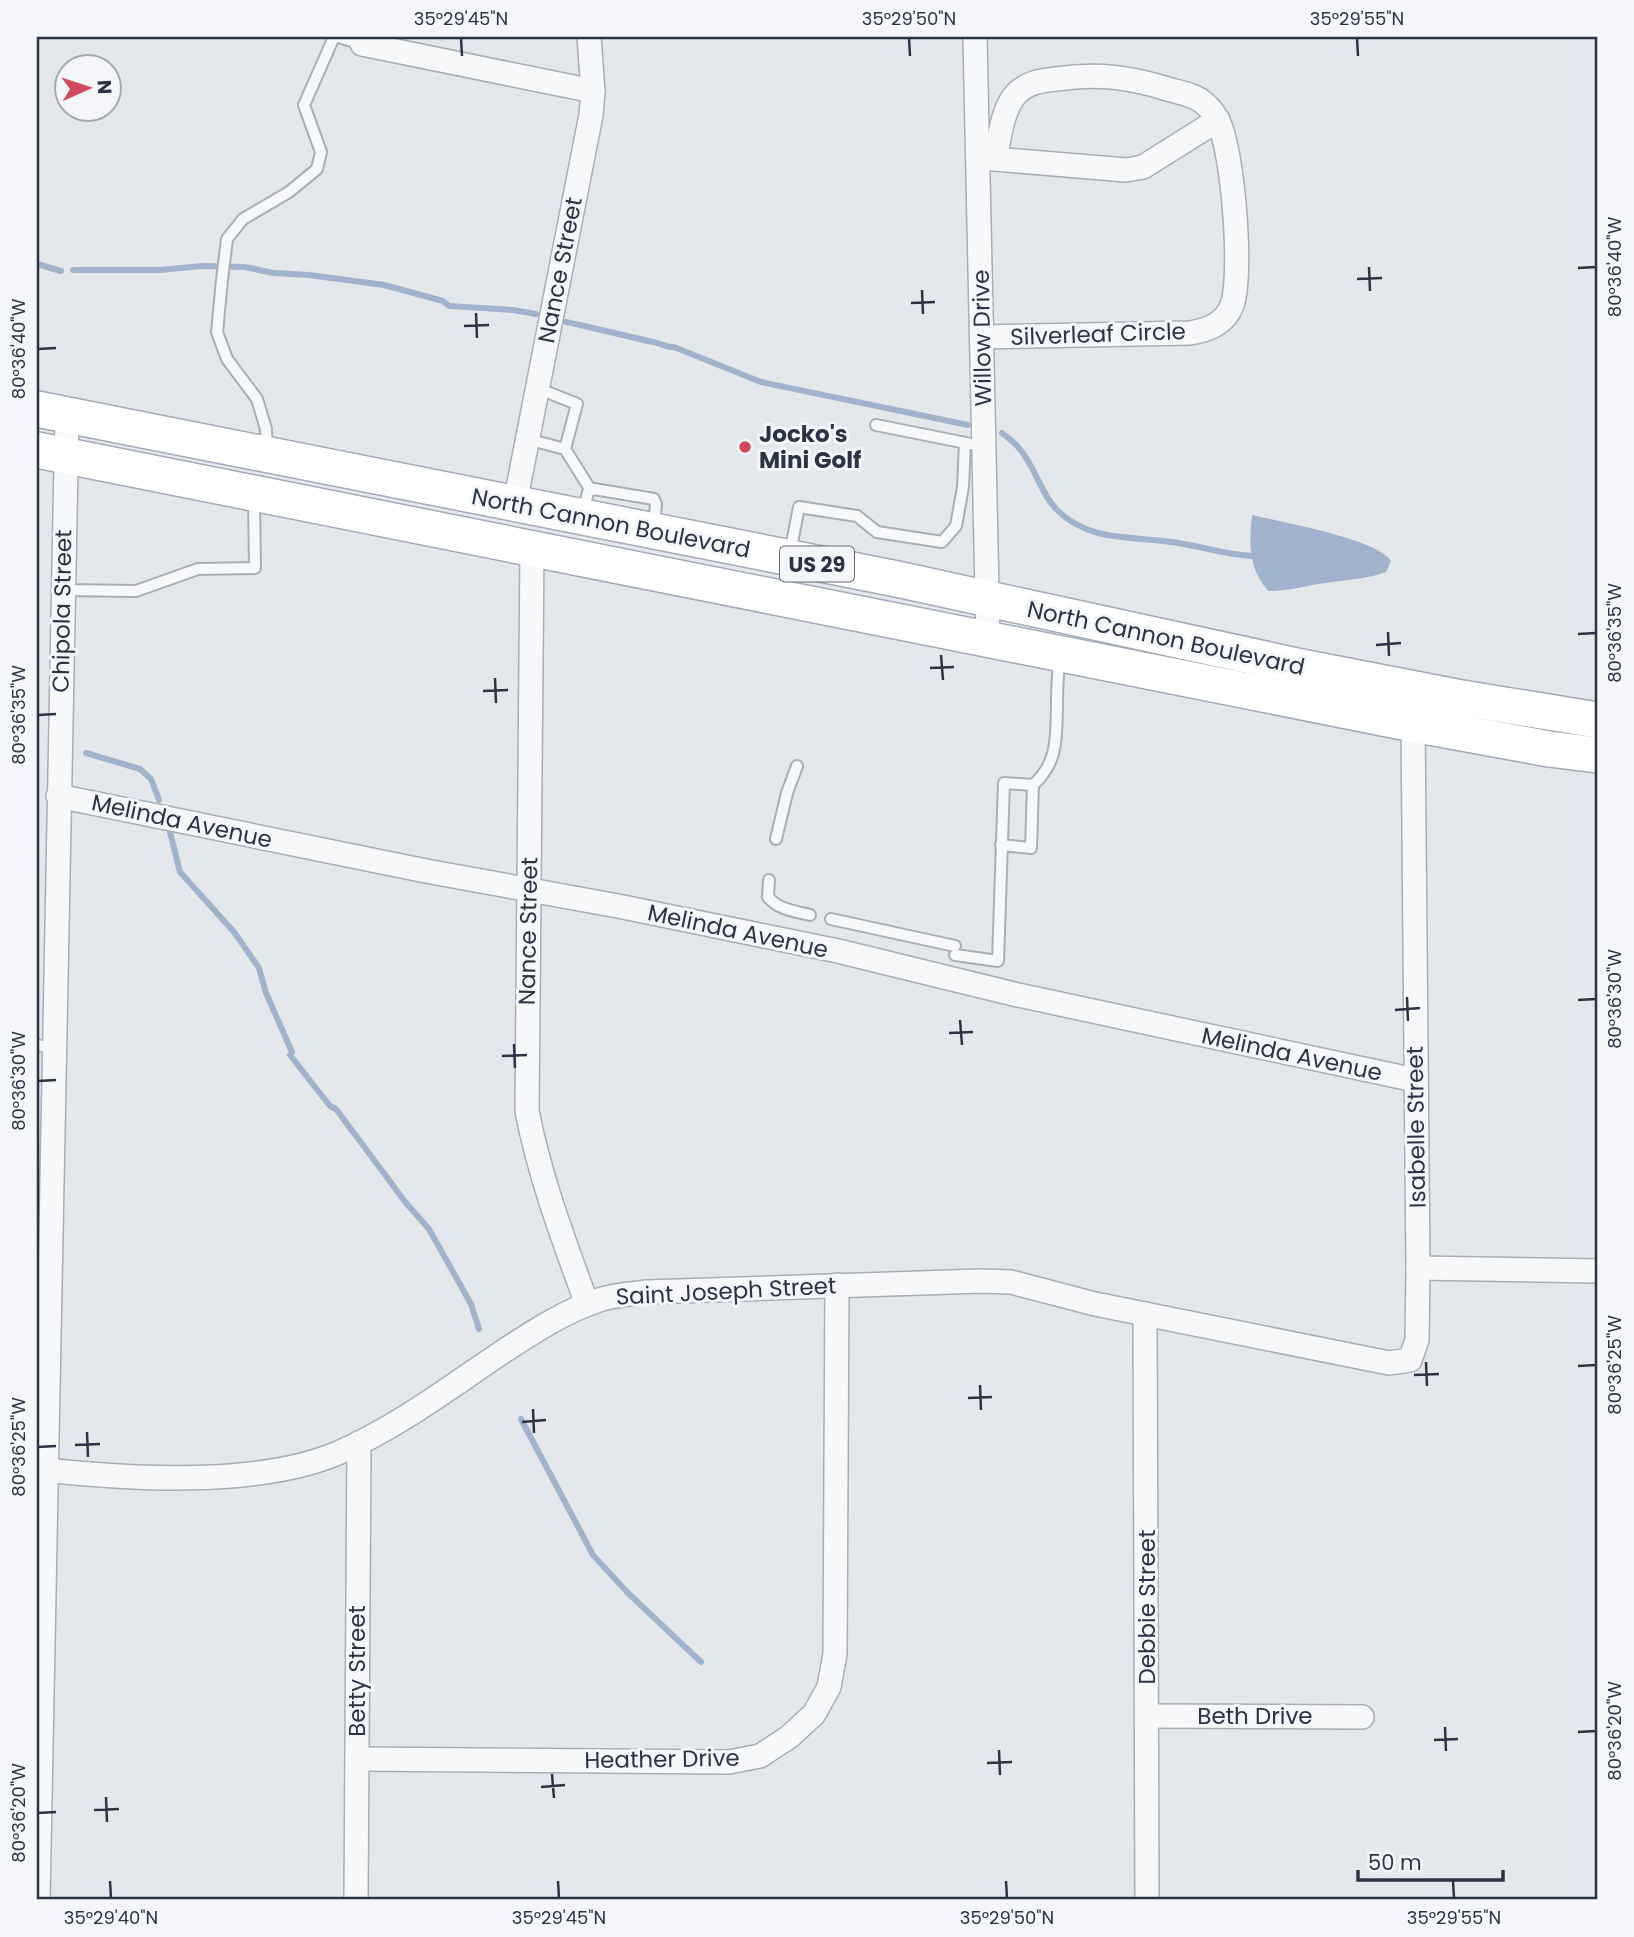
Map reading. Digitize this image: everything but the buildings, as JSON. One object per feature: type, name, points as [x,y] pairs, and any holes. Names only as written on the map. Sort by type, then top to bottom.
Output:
[{"type":"main road","name":"North Cannon Boulevard","points":[[52,411],[514,503],[586,503],[653,531],[1297,666],[1456,697],[1597,720]]},
{"type":"main road","name":"North Cannon Boulevard","points":[[51,452],[1413,724],[1597,755]]},
{"type":"street","name":"Nance Street","points":[[514,503],[591,115],[593,91],[589,37]]},
{"type":"street","name":"Willow Drive","points":[[975,37],[987,158],[982,337],[975,445],[988,600],[988,639]]},
{"type":"street","points":[[362,44],[593,91]]},
{"type":"street","points":[[1082,75],[1135,79],[1193,96],[1205,103],[1218,120],[1143,167],[1135,169],[987,158],[1008,106],[1016,94],[1032,82],[1082,75]]},
{"type":"street","name":"Silverleaf Circle","points":[[982,337],[1190,332],[1206,330],[1223,320],[1232,304],[1236,272],[1235,213],[1227,151],[1218,120]]},
{"type":"street","name":"Chipola Street","points":[[37,1898],[45,1049],[58,796],[62,590],[51,452],[52,411]]},
{"type":"street","name":"Nance Street","points":[[532,548],[527,1111],[535,1151],[552,1209],[587,1304]]},
{"type":"street","name":"Isabelle Street","points":[[1409,1360],[1416,1340],[1418,1268],[1413,724]]},
{"type":"street","name":"Melinda Avenue","points":[[58,796],[838,951],[1018,995],[1415,1080]]},
{"type":"street","points":[[1418,1268],[1597,1271]]},
{"type":"street","name":"Saint Joseph Street","points":[[41,1469],[112,1476],[203,1477],[253,1474],[304,1464],[336,1454],[409,1414],[550,1321],[602,1298],[646,1292],[1011,1282],[1145,1314],[1389,1363],[1409,1360]]},
{"type":"street","name":"Heather Drive","points":[[357,1759],[729,1762],[760,1756],[789,1737],[814,1714],[829,1687],[835,1654],[837,1285]]},
{"type":"street","name":"Debbie Street","points":[[1145,1314],[1147,1900]]},
{"type":"street","name":"Betty Street","points":[[356,1900],[359,1443]]},
{"type":"street","name":"Beth Drive","points":[[1147,1716],[1362,1717]]},
{"type":"lane","points":[[267,454],[266,429],[257,398],[227,359],[217,332],[227,239],[243,219],[289,192],[317,169],[321,152],[304,105],[336,37],[362,44]]},
{"type":"lane","points":[[537,388],[577,404],[565,449],[586,503]]},
{"type":"lane","points":[[789,559],[799,507],[857,516],[877,532],[942,542],[956,526],[975,445],[876,425]]},
{"type":"lane","points":[[527,439],[565,449]]},
{"type":"lane","points":[[62,590],[136,591],[198,569],[255,568],[254,492]]},
{"type":"lane","points":[[1002,845],[1031,848],[1033,785],[1050,766],[1057,746],[1060,654]]},
{"type":"lane","points":[[776,839],[787,793],[797,766]]},
{"type":"lane","points":[[831,919],[998,961],[1004,783],[1033,785]]},
{"type":"lane","points":[[769,880],[768,897],[774,903],[810,915]]},
{"type":"water","points":[[1252,515],[1349,539],[1382,553],[1391,561],[1386,572],[1369,577],[1268,591],[1261,582],[1251,555]]},
{"type":"waterway","points":[[37,264],[61,271]]},
{"type":"waterway","points":[[73,270],[245,267],[273,273],[384,285],[443,301],[449,306],[536,314]]},
{"type":"waterway","points":[[566,322],[674,347],[761,382],[968,425]]},
{"type":"waterway","points":[[1002,433],[1024,454],[1046,496],[1057,510],[1084,528],[1114,536],[1257,556]]},
{"type":"waterway","points":[[86,753],[140,769],[151,779],[159,800]]},
{"type":"waterway","points":[[170,832],[180,872],[234,932],[259,968],[266,993],[292,1052],[290,1055],[330,1106],[336,1109],[406,1203],[429,1229],[471,1304],[479,1329]]},
{"type":"waterway","points":[[521,1419],[593,1555],[628,1593],[701,1662]]},
{"type":"place","name":"Jocko's Mini Golf","points":[[745,447]]}]
